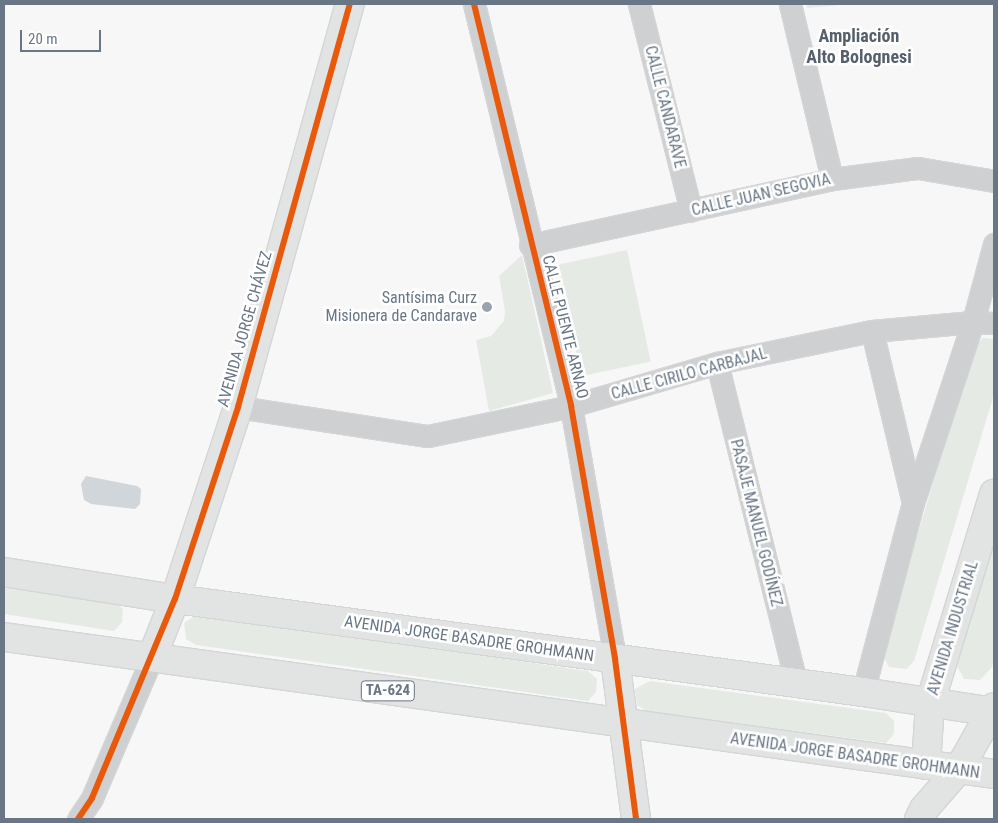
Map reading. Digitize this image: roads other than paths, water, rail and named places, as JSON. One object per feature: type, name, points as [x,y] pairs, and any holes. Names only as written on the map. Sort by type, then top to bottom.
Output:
[{"type":"main road","name":"AVENIDA JORGE CHÁVEZ","points":[[152,657],[175,599],[238,407],[350,4]]},
{"type":"main road","name":"AVENIDA INDUSTRIAL","points":[[926,765],[930,703],[994,494]]},
{"type":"main road","name":"AVENIDA JORGE BASADRE GROHMANN","points":[[4,572],[175,599],[862,692],[930,703],[994,710]]},
{"type":"main road","name":"AVENIDA JORGE BASADRE GROHMANN","points":[[4,637],[994,774]]},
{"type":"main road","points":[[615,659],[636,819]]},
{"type":"main road","points":[[919,819],[924,809],[958,769],[994,710]]},
{"type":"street","name":"CALLE PUENTE ARNAO","points":[[474,4],[530,245],[570,406],[615,659]]},
{"type":"street","name":"CALLE CANDARAVE","points":[[639,4],[691,211]]},
{"type":"street","points":[[790,4],[832,179]]},
{"type":"street","name":"CALLE JUAN SEGOVIA","points":[[530,245],[832,179],[918,168],[994,181]]},
{"type":"street","points":[[862,692],[913,503],[973,322],[994,244]]},
{"type":"street","name":"CALLE CIRILO CARBAJAL","points":[[238,407],[428,436],[570,406],[717,363],[872,331],[973,322],[994,324]]},
{"type":"street","points":[[872,331],[913,503]]},
{"type":"street","name":"PASAJE MANUEL GODÍNEZ","points":[[717,363],[796,683]]},
{"type":"street","points":[[78,819],[92,798],[152,657]]},
{"type":"place","name":"Santísima Curz Misionera de Candarave","points":[[487,307]]},
{"type":"district","name":"Ampliación Alto Bolognesi","points":[[859,47]]}]
